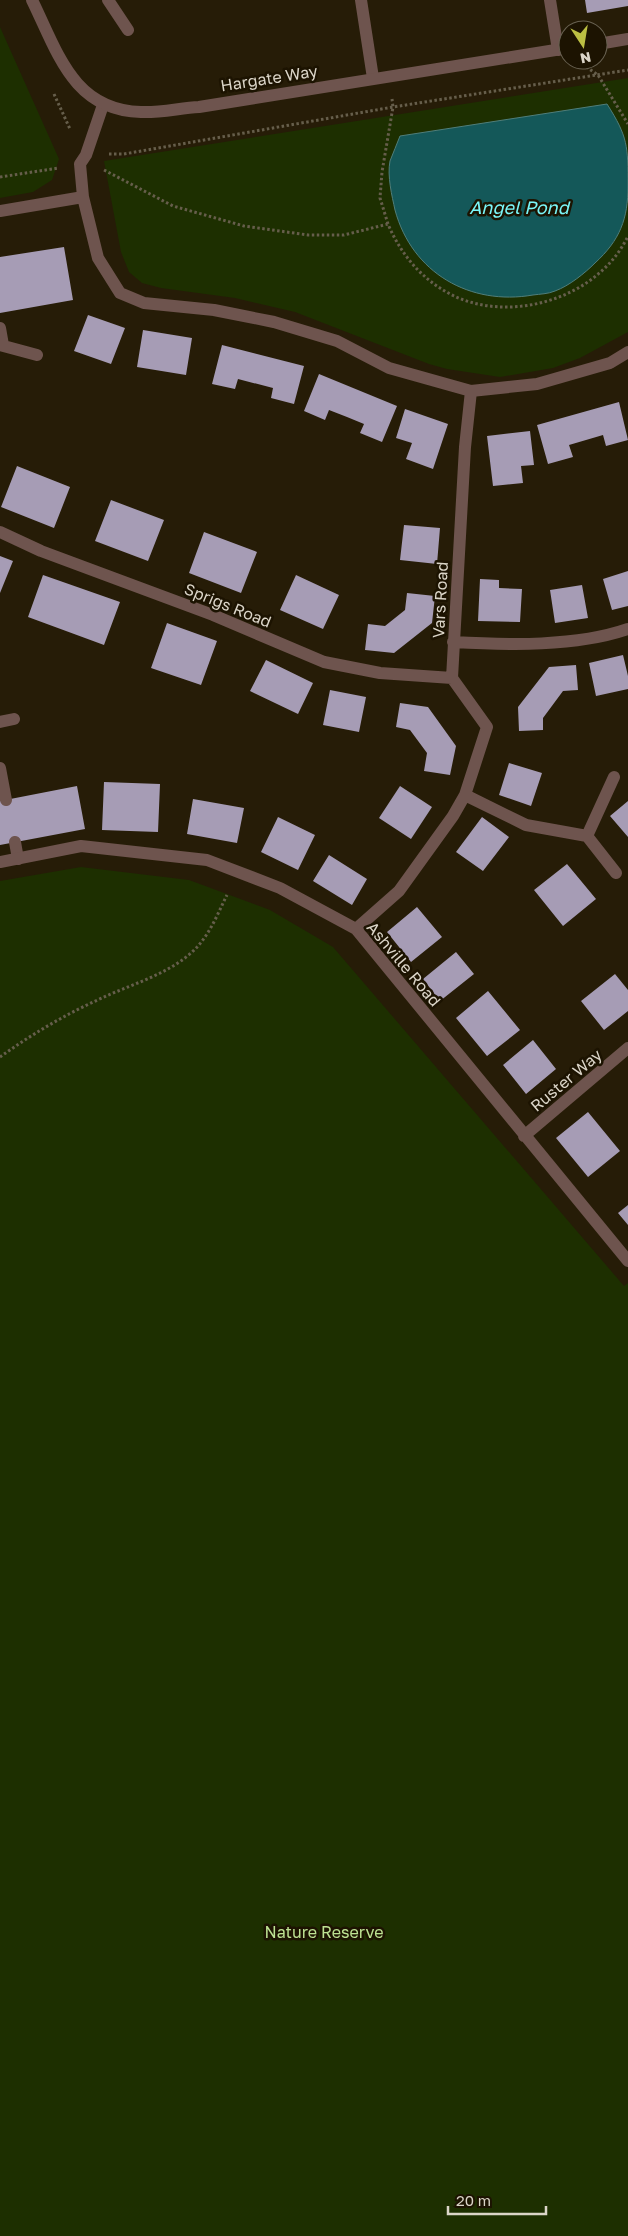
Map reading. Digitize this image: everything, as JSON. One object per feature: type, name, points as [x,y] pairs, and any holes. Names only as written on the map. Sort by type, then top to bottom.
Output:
[{"type":"street","name":"Hargate Way","points":[[32,0],[73,79],[83,92],[103,105],[122,110],[152,111],[199,106],[558,50]]},
{"type":"street","points":[[108,0],[128,30]]},
{"type":"street","points":[[361,0],[373,78]]},
{"type":"street","points":[[550,0],[558,30]]},
{"type":"street","points":[[608,43],[628,40]]},
{"type":"street","points":[[103,105],[86,155],[80,164],[83,197],[98,258],[120,293],[144,303],[214,310],[274,322],[337,341],[389,368],[471,392],[537,384],[610,363],[628,352]]},
{"type":"street","points":[[0,212],[83,197]]},
{"type":"street","points":[[0,328],[1,345],[36,355]]},
{"type":"street","name":"Vars Road","points":[[452,678],[471,392]]},
{"type":"street","name":"Sprigs Road","points":[[0,532],[41,551],[213,615],[324,662],[380,673],[452,678]]},
{"type":"street","points":[[453,642],[520,646],[612,634],[628,628]]},
{"type":"street","points":[[356,929],[399,891],[465,795],[487,727],[452,678]]},
{"type":"street","points":[[0,722],[14,719]]},
{"type":"street","points":[[0,768],[6,800]]},
{"type":"street","points":[[587,836],[614,777]]},
{"type":"street","points":[[465,795],[526,825],[587,836],[616,873]]},
{"type":"street","points":[[15,842],[18,858]]},
{"type":"street","name":"Ashville Road","points":[[0,862],[81,846],[207,860],[280,888],[356,929],[628,1261]]},
{"type":"street","name":"Ruster Way","points":[[524,1136],[628,1048]]},
{"type":"path","points":[[590,70],[598,75],[628,124]]},
{"type":"path","points":[[388,75],[393,107],[382,172],[380,198],[395,242],[416,268],[435,285],[455,296],[495,306],[510,307],[545,302],[570,292],[595,277],[623,247],[628,236]]},
{"type":"path","points":[[0,177],[80,164],[96,166],[173,206],[244,226],[308,236],[344,235],[388,224]]},
{"type":"path","points":[[0,1057],[34,1032],[103,997],[159,974],[191,953],[210,930],[227,895]]},
{"type":"green space","points":[[0,27],[59,159],[52,180],[33,192],[0,198]]},
{"type":"green space","points":[[628,78],[628,332],[580,358],[553,368],[500,377],[447,369],[429,364],[295,312],[235,298],[161,288],[142,283],[129,272],[121,252],[104,161]]},
{"type":"green space","name":"Nature Reserve","points":[[81,867],[189,880],[270,910],[333,947],[624,1286],[628,1283],[628,2236],[0,2236],[0,881]]},
{"type":"water","name":"Angel Pond","points":[[607,104],[619,125],[625,142],[627,151],[628,198],[621,228],[611,246],[582,275],[566,286],[550,293],[510,297],[487,295],[466,290],[447,280],[430,267],[415,251],[403,232],[395,210],[390,186],[390,161],[400,136]]},
{"type":"building","points":[[585,0],[628,0],[628,6],[587,13]]},
{"type":"building","points":[[64,247],[73,300],[0,313],[0,257]]},
{"type":"building","points":[[88,315],[125,328],[111,364],[74,351]]},
{"type":"building","points":[[143,330],[192,338],[186,375],[137,367]]},
{"type":"building","points":[[222,345],[304,366],[294,404],[271,398],[273,388],[238,379],[235,389],[212,384]]},
{"type":"building","points":[[319,374],[397,406],[382,442],[360,433],[364,424],[347,417],[329,410],[325,420],[304,411]]},
{"type":"building","points":[[619,402],[628,440],[606,446],[603,435],[569,445],[573,457],[548,464],[537,425]]},
{"type":"building","points":[[405,409],[448,424],[433,469],[406,459],[412,443],[396,438]]},
{"type":"building","points":[[530,431],[534,465],[521,466],[523,483],[493,486],[487,436]]},
{"type":"building","points":[[17,466],[70,487],[54,528],[1,507]]},
{"type":"building","points":[[111,500],[164,520],[148,561],[95,541]]},
{"type":"building","points":[[404,525],[440,528],[437,564],[400,560]]},
{"type":"building","points":[[204,532],[257,552],[241,593],[189,573]]},
{"type":"building","points":[[0,556],[13,561],[0,593]]},
{"type":"building","points":[[628,571],[628,606],[612,610],[603,579]]},
{"type":"building","points":[[43,575],[120,602],[104,645],[28,617]]},
{"type":"building","points":[[296,575],[339,595],[323,629],[280,610]]},
{"type":"building","points":[[480,579],[499,580],[499,588],[522,589],[520,622],[478,621]]},
{"type":"building","points":[[582,585],[588,618],[555,623],[550,590]]},
{"type":"building","points":[[407,593],[435,596],[432,623],[394,653],[365,650],[368,624],[385,626],[405,610]]},
{"type":"building","points":[[167,623],[217,641],[201,685],[151,668]]},
{"type":"building","points":[[623,655],[628,676],[628,689],[596,696],[589,663]]},
{"type":"building","points":[[266,660],[313,683],[298,714],[250,691]]},
{"type":"building","points":[[576,665],[578,690],[563,691],[543,718],[543,730],[519,731],[518,707],[549,667]]},
{"type":"building","points":[[330,690],[366,697],[359,732],[323,725]]},
{"type":"building","points":[[400,703],[428,707],[456,746],[450,775],[424,771],[427,753],[410,730],[396,727]]},
{"type":"building","points":[[509,763],[542,773],[531,806],[499,795]]},
{"type":"building","points":[[104,782],[160,784],[158,832],[102,830]]},
{"type":"building","points":[[77,786],[85,829],[0,845],[0,801]]},
{"type":"building","points":[[400,786],[432,807],[411,839],[379,818]]},
{"type":"building","points":[[193,799],[244,808],[237,843],[187,834]]},
{"type":"building","points":[[628,801],[628,837],[610,816]]},
{"type":"building","points":[[278,817],[315,835],[298,870],[261,852]]},
{"type":"building","points":[[482,817],[509,837],[483,871],[456,852]]},
{"type":"building","points":[[329,855],[367,879],[352,905],[313,881]]},
{"type":"building","points":[[567,864],[596,899],[563,926],[534,890]]},
{"type":"building","points":[[417,907],[442,937],[411,962],[387,932]]},
{"type":"building","points":[[456,952],[474,974],[440,1001],[423,979]]},
{"type":"building","points":[[615,974],[628,990],[628,1011],[604,1030],[581,1001]]},
{"type":"building","points":[[488,991],[520,1030],[487,1056],[456,1018]]},
{"type":"building","points":[[533,1040],[556,1069],[526,1094],[503,1065]]},
{"type":"building","points":[[588,1112],[620,1151],[588,1177],[556,1138]]},
{"type":"building","points":[[628,1205],[628,1225],[618,1213]]}]
